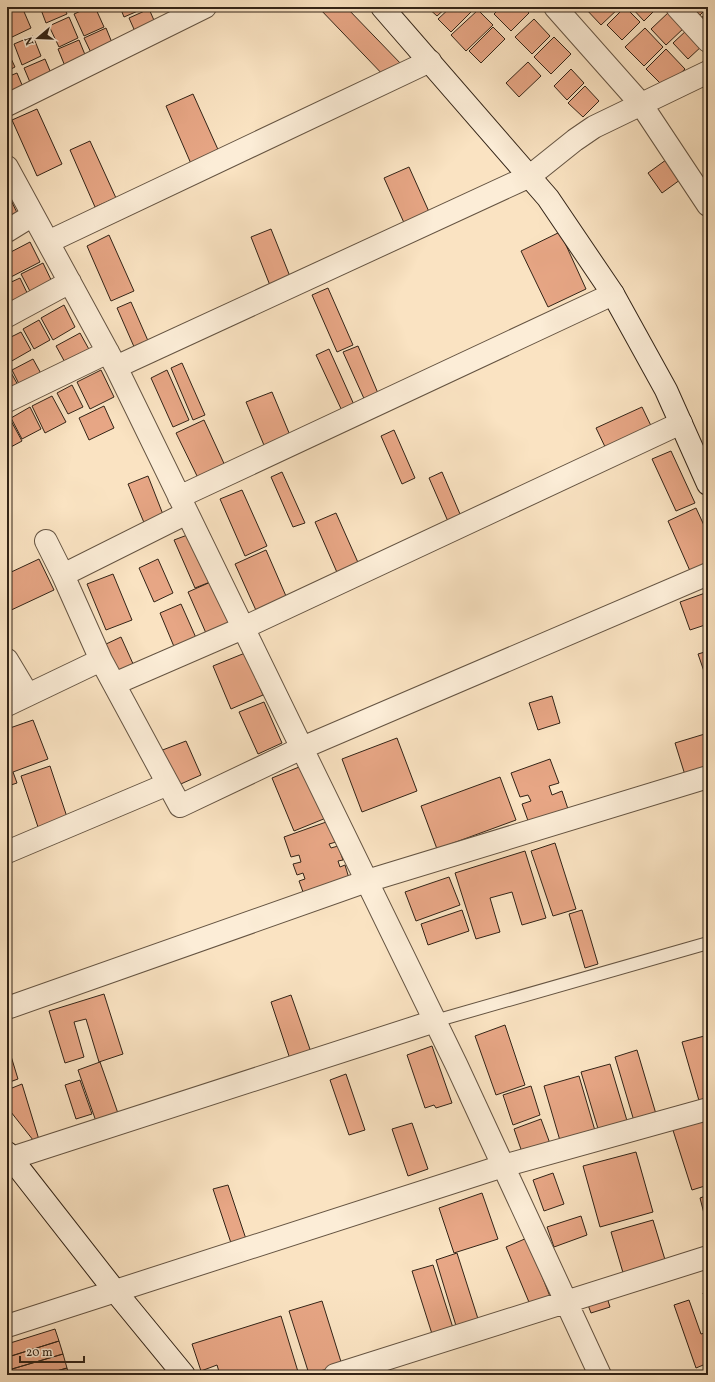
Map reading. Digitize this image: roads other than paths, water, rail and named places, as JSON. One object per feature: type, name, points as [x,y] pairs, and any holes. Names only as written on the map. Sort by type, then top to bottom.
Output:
[{"type":"street","points":[[7,105],[205,7]]},
{"type":"street","points":[[382,7],[548,198],[613,294],[666,390],[680,423],[706,474]]},
{"type":"street","points":[[555,7],[641,104],[708,205]]},
{"type":"street","points":[[677,7],[708,41]]},
{"type":"street","points":[[48,242],[430,61]]},
{"type":"street","points":[[7,401],[112,360],[530,176],[587,131],[708,72]]},
{"type":"street","points":[[7,167],[112,360],[436,1021],[600,1375]]},
{"type":"street","points":[[7,230],[33,215]]},
{"type":"street","points":[[7,316],[70,282]]},
{"type":"street","points":[[64,575],[183,505],[613,294]]},
{"type":"street","points":[[114,684],[243,628],[680,423]]},
{"type":"street","points":[[46,541],[64,575],[101,660],[180,806],[302,748],[708,574]]},
{"type":"street","points":[[7,660],[28,695]]},
{"type":"street","points":[[7,705],[101,660]]},
{"type":"street","points":[[7,1008],[367,881],[708,777]]},
{"type":"street","points":[[7,852],[168,784]]},
{"type":"street","points":[[184,1375],[115,1291],[9,1156],[436,1021]]},
{"type":"street","points":[[7,1326],[503,1166],[708,1109]]},
{"type":"street","points":[[335,1375],[708,1257]]},
{"type":"lane","points":[[436,1021],[708,943]]}]
